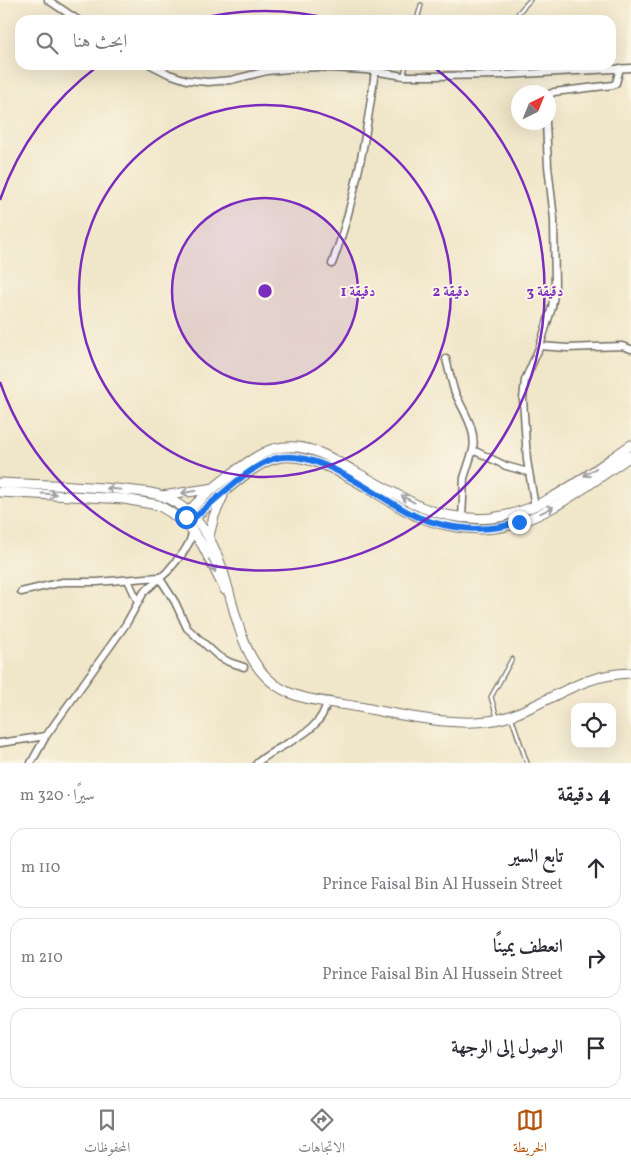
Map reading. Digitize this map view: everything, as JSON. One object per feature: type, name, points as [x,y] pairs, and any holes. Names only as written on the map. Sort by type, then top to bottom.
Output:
[{"type":"main road","points":[[187,517],[215,488],[256,457],[266,452],[283,448],[301,447],[340,463],[421,506],[444,515],[462,518],[489,518],[502,517],[535,507],[631,446]]},
{"type":"main road","points":[[187,517],[225,492],[248,473],[268,462],[284,457],[298,457],[325,465],[424,519],[457,527],[495,528],[519,522],[549,509],[631,456]]},
{"type":"main road","points":[[0,483],[115,489],[162,496],[215,488]]},
{"type":"main road","points":[[0,492],[144,501],[187,517],[192,531],[203,546],[230,600]]},
{"type":"main road","points":[[209,536],[214,516],[225,492]]},
{"type":"main road","points":[[162,496],[209,536],[224,572],[230,600],[243,638],[262,672],[276,684],[290,692],[315,700],[447,721],[477,723],[511,716],[586,680],[611,674],[631,673]]},
{"type":"street","points":[[48,0],[70,15]]},
{"type":"street","points":[[616,68],[631,68]]},
{"type":"street","points":[[556,92],[613,86],[616,83],[620,68]]},
{"type":"street","points":[[161,70],[188,80],[208,82],[231,80],[273,70]]},
{"type":"street","points":[[359,70],[404,76],[504,75],[587,70]]},
{"type":"street","points":[[332,264],[343,235],[351,202],[368,121],[375,71]]},
{"type":"street","points":[[535,507],[528,472],[523,389],[540,346],[552,307],[555,281],[554,219],[546,130]]},
{"type":"street","points":[[540,346],[567,348],[622,346],[631,349]]},
{"type":"street","points":[[446,359],[454,390],[472,430],[474,444],[474,450],[464,478],[462,518]]},
{"type":"street","points":[[474,450],[506,466],[528,472]]},
{"type":"street","points":[[32,763],[46,736],[126,624],[144,592],[167,572],[183,553],[189,543],[192,531]]},
{"type":"street","points":[[21,592],[63,582],[159,577]]},
{"type":"street","points":[[159,577],[175,602],[187,628],[218,656],[244,667]]},
{"type":"street","points":[[128,580],[138,602]]},
{"type":"street","points":[[257,763],[313,727],[325,711],[327,701]]},
{"type":"street","points":[[0,743],[46,736]]},
{"type":"lane","points":[[518,15],[530,0]]},
{"type":"lane","points":[[418,15],[421,5]]},
{"type":"lane","points":[[404,76],[405,70]]},
{"type":"lane","points":[[504,75],[505,70]]},
{"type":"lane","points":[[498,720],[491,697],[512,659]]},
{"type":"lane","points":[[511,716],[527,763]]},
{"type":"route","points":[[186,517],[186,520],[194,518],[248,473],[274,459],[292,457],[307,458],[325,465],[409,512],[430,521],[457,527],[480,528],[495,528],[519,522]]}]
